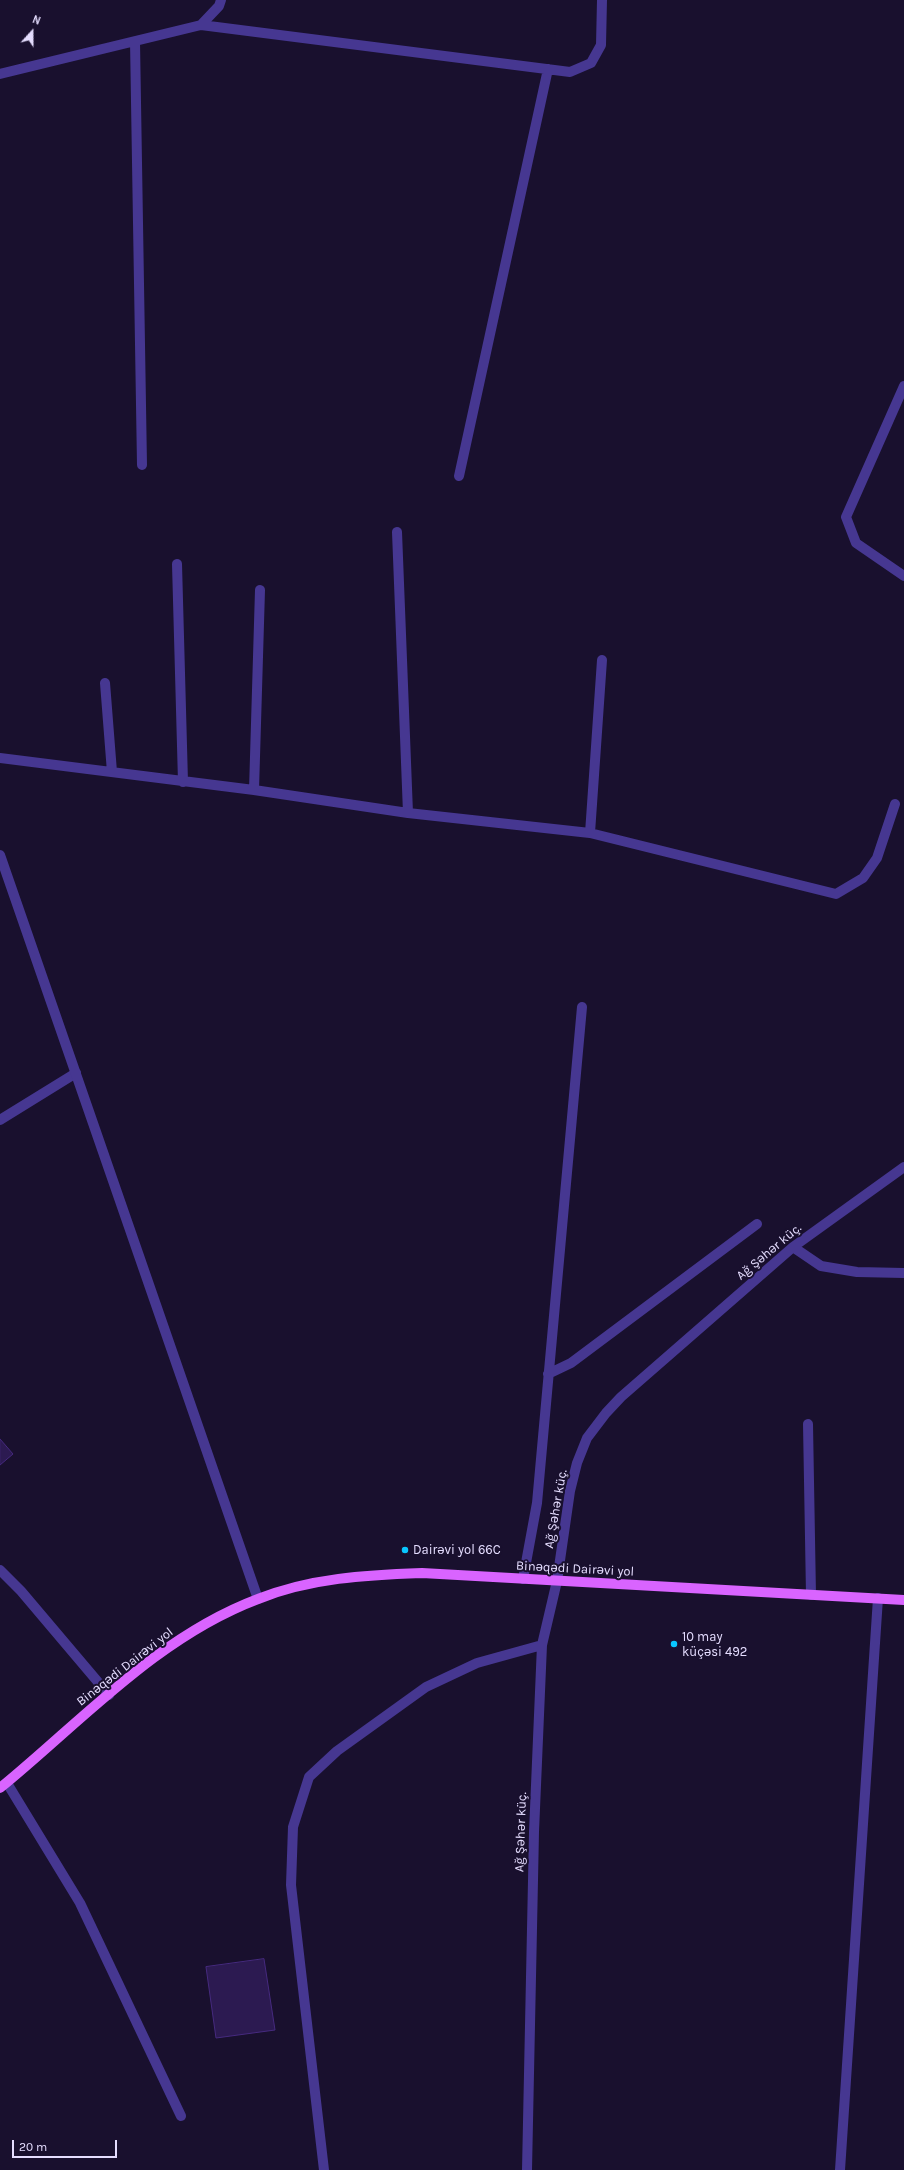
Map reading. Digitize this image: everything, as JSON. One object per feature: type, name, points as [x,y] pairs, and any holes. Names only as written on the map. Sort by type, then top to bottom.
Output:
[{"type":"main road","name":"Binəqədi Dairəvi yol","points":[[3,1786],[158,1655],[204,1624],[258,1599],[308,1584],[363,1575],[422,1573],[904,1600]]},
{"type":"street","points":[[201,25],[219,6],[221,0]]},
{"type":"street","points":[[0,74],[201,25],[570,72],[592,63],[601,45],[602,0]]},
{"type":"street","points":[[135,41],[142,465]]},
{"type":"street","points":[[459,476],[548,69]]},
{"type":"street","points":[[904,386],[846,518],[856,543],[904,576]]},
{"type":"street","points":[[397,532],[408,813]]},
{"type":"street","points":[[177,564],[183,782]]},
{"type":"street","points":[[254,790],[260,590]]},
{"type":"street","points":[[590,833],[602,660]]},
{"type":"street","points":[[105,683],[112,772]]},
{"type":"street","points":[[0,758],[254,790],[408,813],[590,833],[836,894],[863,878],[877,858],[895,804]]},
{"type":"street","points":[[0,855],[258,1599]]},
{"type":"street","points":[[523,1579],[537,1503],[582,1007]]},
{"type":"street","points":[[0,1120],[76,1073]]},
{"type":"street","name":"Ağ Şəhər küç.","points":[[527,2170],[534,1832],[542,1644],[557,1581],[570,1491],[577,1464],[587,1438],[606,1413],[621,1397],[792,1247],[904,1167]]},
{"type":"street","points":[[548,1374],[571,1363],[756,1224]]},
{"type":"street","points":[[792,1247],[821,1266],[857,1272],[904,1273]]},
{"type":"street","points":[[808,1424],[811,1595]]},
{"type":"street","points":[[0,1570],[21,1591],[109,1695]]},
{"type":"street","points":[[840,2170],[878,1598]]},
{"type":"street","points":[[324,2170],[291,1885],[292,1827],[309,1777],[337,1751],[426,1687],[477,1663],[542,1644]]},
{"type":"street","points":[[3,1786],[80,1903],[181,2116]]},
{"type":"building","points":[[0,1439],[13,1454],[0,1465]]},
{"type":"building","points":[[264,1959],[275,2030],[216,2038],[206,1967]]},
{"type":"place","name":"Dairəvi yol 66C","points":[[405,1550]]},
{"type":"place","name":"10 may küçəsi 492","points":[[674,1644]]}]
